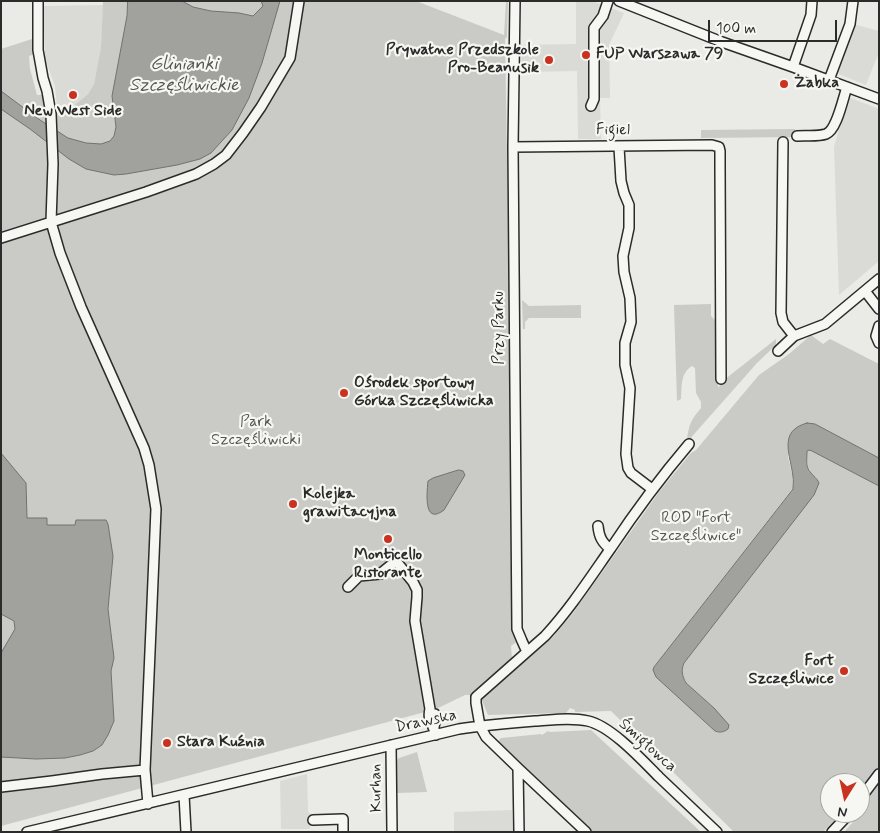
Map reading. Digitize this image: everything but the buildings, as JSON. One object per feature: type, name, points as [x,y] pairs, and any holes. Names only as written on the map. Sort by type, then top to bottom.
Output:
[{"type":"street","points":[[38,1],[38,50],[51,112],[51,222],[60,253],[81,307],[144,448],[149,465],[156,509],[145,770],[148,804]]},
{"type":"street","points":[[1,238],[146,192],[196,174],[226,155],[261,107],[290,58],[299,1]]},
{"type":"street","name":"Przy Parku","points":[[515,1],[513,147],[517,629],[527,652]]},
{"type":"street","points":[[591,106],[594,98],[594,28],[603,16],[608,1]]},
{"type":"street","points":[[619,1],[722,42],[793,66],[879,100]]},
{"type":"street","points":[[793,66],[812,15],[812,1]]},
{"type":"street","points":[[828,80],[850,24],[853,1]]},
{"type":"street","points":[[797,136],[824,135],[829,133],[836,123],[847,88]]},
{"type":"street","points":[[783,142],[781,313],[783,322],[794,336]]},
{"type":"street","name":"Figiel","points":[[513,147],[712,145],[719,147],[721,378]]},
{"type":"street","points":[[620,147],[621,180],[629,206],[629,228],[623,256],[624,272],[630,298],[631,322],[625,343],[625,365],[630,388],[626,454],[628,468],[631,473],[649,487]]},
{"type":"street","points":[[778,351],[794,336],[825,324],[879,279]]},
{"type":"street","points":[[865,291],[879,309]]},
{"type":"street","points":[[879,326],[876,336],[879,343]]},
{"type":"street","name":"Drawska","points":[[27,832],[391,745],[433,720],[480,726],[476,697],[545,636],[558,621],[610,549],[649,487],[689,444]]},
{"type":"street","points":[[598,526],[602,541],[610,549]]},
{"type":"street","points":[[348,587],[359,576],[380,574],[396,561],[413,582],[417,597],[415,621],[433,720]]},
{"type":"street","name":"Śmigłowca","points":[[480,726],[571,720],[588,721],[601,726],[644,762],[716,832]]},
{"type":"street","points":[[480,726],[486,737],[586,832]]},
{"type":"street","name":"Kurhan","points":[[391,745],[392,832]]},
{"type":"street","points":[[518,768],[519,832]]},
{"type":"street","points":[[1,787],[145,770]]},
{"type":"street","points":[[870,786],[879,774]]},
{"type":"street","points":[[184,795],[186,832]]},
{"type":"street","points":[[313,820],[343,820],[343,832]]},
{"type":"shaded area","points":[[576,1],[592,1],[624,13],[609,45],[610,98],[600,98],[601,139],[578,139],[577,71],[521,72],[522,45],[576,44]]},
{"type":"shaded area","points":[[103,5],[101,47],[94,84],[88,94],[70,109],[60,109],[57,107],[55,86],[45,59],[43,6]]},
{"type":"shaded area","points":[[853,24],[879,31],[879,52],[866,85],[834,72]]},
{"type":"shaded area","points":[[848,97],[879,109],[879,261],[839,295],[834,147]]},
{"type":"shaded area","points":[[307,774],[310,829],[281,829],[280,781]]},
{"type":"shaded area","points":[[512,810],[513,832],[454,832],[454,812]]},
{"type":"green space","name":"Park Szczęśliwicki","points":[[103,1],[416,1],[504,35],[506,1],[508,1],[507,37],[505,39],[510,227],[508,229],[510,258],[508,265],[510,267],[510,278],[508,280],[510,287],[509,315],[511,316],[518,641],[511,646],[512,658],[471,695],[465,695],[436,709],[1,826],[1,49],[34,40],[35,54],[29,56],[30,69],[37,95],[43,95],[45,103],[60,109],[70,109],[88,94],[94,84],[101,47]]},
{"type":"green space","points":[[795,129],[796,137],[701,138],[701,130]]},
{"type":"green space","points":[[522,300],[529,306],[581,305],[581,318],[529,318],[525,322],[525,329],[523,329]]},
{"type":"green space","points":[[711,304],[711,316],[717,322],[718,388],[724,380],[776,339],[776,345],[757,363],[688,441],[690,426],[701,408],[701,402],[696,393],[695,368],[692,366],[685,372],[681,399],[677,401],[674,305]]},
{"type":"green space","name":"ROD \"Fort Szczęśliwice\"","points":[[811,335],[823,344],[830,339],[879,364],[879,458],[815,424],[800,425],[792,432],[788,440],[788,457],[793,478],[793,488],[654,667],[715,731],[725,731],[714,708],[686,683],[682,673],[683,666],[817,479],[809,470],[807,464],[807,451],[812,451],[879,486],[879,770],[870,782],[870,773],[820,773],[820,823],[832,823],[823,832],[734,832],[611,711],[575,712],[575,710],[570,708],[566,713],[488,715],[481,698],[554,636],[573,613],[659,492],[691,453],[696,450],[759,375],[789,354]]},
{"type":"green space","points":[[591,730],[701,832],[590,832],[497,742],[501,738],[542,735],[548,731]]},
{"type":"green space","points":[[417,752],[427,792],[397,793],[397,760]]},
{"type":"green space","points":[[879,781],[879,832],[844,832],[852,823],[870,823],[870,793]]},
{"type":"water","name":"Glinianki Szczęśliwickie","points":[[128,1],[182,1],[193,7],[211,11],[253,16],[263,6],[261,1],[280,1],[262,63],[249,98],[232,130],[211,153],[200,159],[177,165],[114,175],[86,169],[69,159],[1,109],[1,91],[68,138],[86,143],[101,144],[110,141],[114,136],[116,127],[112,96],[127,16]]},
{"type":"water","points":[[807,423],[815,424],[879,458],[879,486],[812,451],[807,451],[809,471],[819,483],[814,495],[683,666],[682,673],[686,683],[714,708],[729,725],[725,731],[717,732],[656,677],[653,670],[793,489],[788,445],[789,438],[798,427]]},
{"type":"water","points":[[1,453],[26,483],[27,518],[47,518],[47,525],[75,525],[76,520],[106,520],[108,524],[113,556],[108,609],[114,658],[111,671],[114,721],[102,745],[93,751],[80,755],[65,758],[36,759],[1,757],[1,653],[15,629],[14,621],[1,614]]},
{"type":"water","points":[[459,470],[463,471],[465,475],[444,510],[437,514],[432,514],[428,506],[428,481]]},
{"type":"place","name":"FUP Warszawa 79","points":[[586,55]]},
{"type":"place","name":"Prywatne Przedszkole Pro-Beanusik","points":[[549,60]]},
{"type":"place","name":"Żabka","points":[[784,84]]},
{"type":"place","name":"New West Side","points":[[73,95]]},
{"type":"place","name":"Ośrodek sportowy Górka Szczęśliwicka","points":[[344,393]]},
{"type":"place","name":"Kolejka grawitacyjna","points":[[293,504]]},
{"type":"place","name":"Monticello Ristorante","points":[[388,539]]},
{"type":"place","name":"Fort Szczęśliwice","points":[[844,671]]},
{"type":"place","name":"Stara Kuźnia","points":[[167,743]]}]
